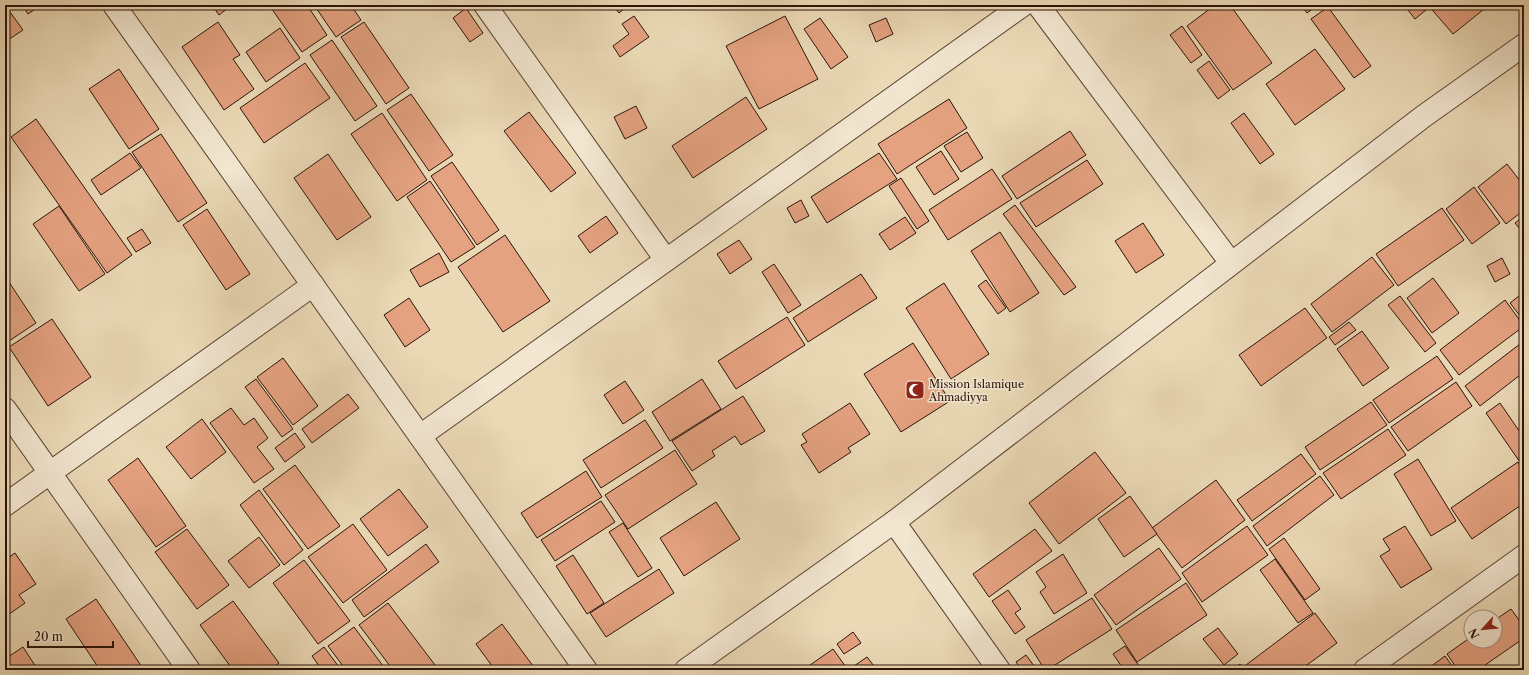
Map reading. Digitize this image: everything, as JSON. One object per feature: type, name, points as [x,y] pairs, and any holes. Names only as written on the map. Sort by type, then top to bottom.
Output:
[{"type":"street","points":[[114,5],[586,670]]},
{"type":"street","points":[[485,5],[666,260]]},
{"type":"street","points":[[420,436],[1023,5]]},
{"type":"street","points":[[1038,5],[1231,263]]},
{"type":"street","points":[[686,670],[894,522],[1424,116],[1524,45]]},
{"type":"street","points":[[5,505],[313,285]]},
{"type":"street","points":[[5,409],[189,670]]},
{"type":"street","points":[[894,522],[999,670]]},
{"type":"street","points":[[1365,670],[1524,556]]},
{"type":"building","points":[[5,5],[23,30],[5,42]]},
{"type":"building","points":[[22,5],[41,5],[28,14]]},
{"type":"building","points":[[212,5],[232,5],[219,15]]},
{"type":"building","points":[[269,5],[307,5],[327,35],[302,52]]},
{"type":"building","points":[[314,5],[351,5],[361,20],[336,37]]},
{"type":"building","points":[[613,5],[629,5],[619,13]]},
{"type":"building","points":[[1215,5],[1230,5],[1272,63],[1233,90],[1187,26]]},
{"type":"building","points":[[1301,5],[1318,5],[1307,13]]},
{"type":"building","points":[[1404,5],[1422,5],[1426,10],[1415,19]]},
{"type":"building","points":[[1428,5],[1479,5],[1483,10],[1453,34]]},
{"type":"building","points":[[1328,7],[1371,66],[1354,78],[1311,19]]},
{"type":"building","points":[[466,8],[483,33],[470,42],[453,18]]},
{"type":"building","points":[[634,16],[649,37],[620,57],[613,46],[629,34],[622,24]]},
{"type":"building","points":[[785,16],[818,79],[759,109],[726,46]]},
{"type":"building","points":[[820,18],[848,57],[831,69],[804,29]]},
{"type":"building","points":[[886,18],[893,34],[876,42],[869,25]]},
{"type":"building","points":[[218,22],[240,55],[233,59],[254,89],[224,110],[182,47]]},
{"type":"building","points":[[364,22],[409,88],[386,104],[341,37]]},
{"type":"building","points":[[1182,26],[1202,55],[1191,63],[1170,35]]},
{"type":"building","points":[[280,28],[300,58],[266,82],[246,52]]},
{"type":"building","points":[[332,40],[377,106],[355,121],[310,55]]},
{"type":"building","points":[[1315,49],[1345,89],[1295,125],[1266,84]]},
{"type":"building","points":[[1209,61],[1230,90],[1218,99],[1197,70]]},
{"type":"building","points":[[305,63],[330,98],[264,143],[240,108]]},
{"type":"building","points":[[119,69],[159,129],[129,149],[89,89]]},
{"type":"building","points":[[411,94],[453,155],[429,171],[387,110]]},
{"type":"building","points":[[746,97],[767,129],[693,178],[672,146]]},
{"type":"building","points":[[949,99],[967,128],[897,174],[878,144]]},
{"type":"building","points":[[636,106],[647,128],[625,139],[614,117]]},
{"type":"building","points":[[529,112],[576,173],[551,192],[504,131]]},
{"type":"building","points":[[382,113],[427,180],[397,201],[351,134]]},
{"type":"building","points":[[1244,113],[1274,154],[1260,164],[1231,123]]},
{"type":"building","points":[[36,119],[132,255],[107,273],[11,137]]},
{"type":"building","points":[[1070,131],[1086,155],[1017,199],[1002,176]]},
{"type":"building","points":[[967,132],[983,158],[961,172],[944,146]]},
{"type":"building","points":[[161,134],[207,203],[178,222],[132,152]]},
{"type":"building","points":[[941,151],[959,179],[934,195],[916,167]]},
{"type":"building","points":[[130,153],[141,168],[101,195],[91,180]]},
{"type":"building","points":[[879,153],[897,179],[827,223],[811,197]]},
{"type":"building","points":[[328,154],[371,217],[337,240],[294,178]]},
{"type":"building","points":[[1087,160],[1103,184],[1036,227],[1020,203]]},
{"type":"building","points":[[452,162],[499,230],[477,245],[431,176]]},
{"type":"building","points":[[1507,164],[1524,186],[1524,210],[1506,224],[1478,187]]},
{"type":"building","points":[[992,169],[1012,199],[948,240],[929,210]]},
{"type":"building","points":[[901,178],[929,221],[917,229],[889,186]]},
{"type":"building","points":[[430,181],[475,247],[451,262],[407,197]]},
{"type":"building","points":[[1474,187],[1500,223],[1472,244],[1446,209]]},
{"type":"building","points":[[801,200],[809,216],[795,223],[787,208]]},
{"type":"building","points":[[1015,205],[1076,287],[1064,295],[1003,214]]},
{"type":"building","points":[[59,206],[105,274],[79,291],[33,224]]},
{"type":"building","points":[[1442,208],[1464,240],[1398,286],[1376,254]]},
{"type":"building","points":[[207,209],[250,274],[226,290],[183,225]]},
{"type":"building","points":[[606,216],[618,233],[590,253],[578,236]]},
{"type":"building","points":[[1524,216],[1524,234],[1515,223]]},
{"type":"building","points":[[905,217],[916,233],[890,250],[879,234]]},
{"type":"building","points":[[1143,223],[1164,255],[1136,273],[1115,241]]},
{"type":"building","points":[[142,229],[151,243],[136,252],[127,238]]},
{"type":"building","points":[[1000,232],[1039,293],[1010,312],[971,251]]},
{"type":"building","points":[[505,235],[550,301],[503,332],[458,267]]},
{"type":"building","points":[[739,240],[752,259],[730,274],[717,254]]},
{"type":"building","points":[[439,253],[449,272],[420,287],[410,270]]},
{"type":"building","points":[[1372,257],[1394,285],[1332,332],[1311,304]]},
{"type":"building","points":[[1502,258],[1510,274],[1495,282],[1487,266]]},
{"type":"building","points":[[774,264],[801,305],[788,313],[762,272]]},
{"type":"building","points":[[861,274],[877,298],[808,342],[793,318]]},
{"type":"building","points":[[5,276],[36,323],[6,343],[5,341]]},
{"type":"building","points":[[1433,278],[1459,313],[1432,333],[1407,298]]},
{"type":"building","points":[[986,280],[1006,308],[998,314],[978,286]]},
{"type":"building","points":[[944,283],[989,354],[951,379],[906,308]]},
{"type":"building","points":[[1524,292],[1524,321],[1510,303]]},
{"type":"building","points":[[1400,296],[1436,343],[1425,352],[1388,305]]},
{"type":"building","points":[[409,298],[430,330],[405,347],[384,315]]},
{"type":"building","points":[[1505,300],[1524,326],[1459,375],[1440,350]]},
{"type":"building","points":[[1305,308],[1327,338],[1261,386],[1239,355]]},
{"type":"building","points":[[787,317],[805,345],[736,389],[718,361]]},
{"type":"building","points":[[52,319],[91,377],[48,406],[9,347]]},
{"type":"building","points":[[1349,322],[1356,330],[1335,345],[1329,337]]},
{"type":"building","points":[[1362,331],[1389,368],[1363,386],[1337,349]]},
{"type":"building","points":[[1524,341],[1524,372],[1480,406],[1465,386]]},
{"type":"building","points":[[913,343],[950,401],[901,432],[864,374]]},
{"type":"building","points":[[1437,356],[1453,379],[1389,423],[1373,400]]},
{"type":"building","points":[[283,358],[318,406],[293,425],[257,377]]},
{"type":"building","points":[[256,379],[293,429],[282,437],[245,387]]},
{"type":"building","points":[[702,379],[721,409],[670,441],[652,412]]},
{"type":"building","points":[[625,381],[644,410],[623,424],[604,395]]},
{"type":"building","points":[[1456,382],[1472,406],[1408,451],[1391,427]]},
{"type":"building","points":[[348,394],[359,408],[312,443],[302,429]]},
{"type":"building","points":[[743,396],[765,431],[741,445],[735,436],[712,451],[715,456],[692,471],[672,441]]},
{"type":"building","points":[[1371,402],[1387,425],[1320,470],[1305,447]]},
{"type":"building","points":[[850,403],[870,434],[848,448],[851,452],[819,473],[801,445],[807,442],[802,434]]},
{"type":"building","points":[[1500,403],[1524,438],[1524,468],[1486,413]]},
{"type":"building","points":[[231,408],[244,425],[254,418],[268,438],[257,447],[274,469],[254,483],[210,423]]},
{"type":"building","points":[[202,419],[226,452],[191,479],[166,447]]},
{"type":"building","points":[[645,420],[663,448],[601,488],[583,460]]},
{"type":"building","points":[[1388,429],[1406,455],[1341,499],[1323,473]]},
{"type":"building","points":[[295,433],[305,447],[285,462],[275,448]]},
{"type":"building","points":[[675,450],[697,484],[628,529],[605,495]]},
{"type":"building","points":[[1095,452],[1126,493],[1059,544],[1029,503]]},
{"type":"building","points":[[1301,454],[1316,474],[1252,521],[1237,500]]},
{"type":"building","points":[[138,458],[186,526],[156,547],[108,480]]},
{"type":"building","points":[[1418,459],[1456,521],[1431,536],[1394,474]]},
{"type":"building","points":[[1518,462],[1524,471],[1524,503],[1472,539],[1451,508]]},
{"type":"building","points":[[295,465],[340,526],[308,549],[263,489]]},
{"type":"building","points":[[586,471],[602,497],[537,538],[521,513]]},
{"type":"building","points":[[1320,476],[1334,495],[1267,546],[1253,526]]},
{"type":"building","points":[[1216,480],[1245,520],[1182,568],[1152,528]]},
{"type":"building","points":[[399,489],[428,527],[388,556],[360,519]]},
{"type":"building","points":[[259,490],[303,550],[284,565],[240,505]]},
{"type":"building","points":[[1130,496],[1157,534],[1124,557],[1098,519]]},
{"type":"building","points":[[601,501],[615,522],[555,561],[541,540]]},
{"type":"building","points":[[716,502],[740,539],[684,576],[660,538]]},
{"type":"building","points":[[623,523],[652,568],[638,577],[609,532]]},
{"type":"building","points":[[353,524],[387,570],[343,603],[308,557]]},
{"type":"building","points":[[1247,526],[1268,555],[1202,602],[1182,573]]},
{"type":"building","points":[[1405,526],[1432,569],[1401,588],[1380,556],[1390,550],[1383,539]]},
{"type":"building","points":[[187,529],[229,585],[197,609],[155,552]]},
{"type":"building","points":[[1035,529],[1052,551],[989,597],[973,574]]},
{"type":"building","points":[[259,537],[280,565],[249,588],[228,561]]},
{"type":"building","points":[[1284,538],[1320,589],[1305,600],[1269,549]]},
{"type":"building","points":[[426,544],[439,562],[364,617],[352,600]]},
{"type":"building","points":[[1159,548],[1181,579],[1116,625],[1094,595]]},
{"type":"building","points":[[15,553],[36,584],[19,595],[25,603],[5,617],[5,560]]},
{"type":"building","points":[[1063,554],[1087,593],[1054,614],[1040,592],[1046,587],[1036,572]]},
{"type":"building","points":[[573,555],[604,603],[587,614],[556,566]]},
{"type":"building","points":[[1275,559],[1313,613],[1298,623],[1260,570]]},
{"type":"building","points":[[304,560],[350,621],[318,644],[273,583]]},
{"type":"building","points":[[659,569],[674,593],[606,637],[590,613]]},
{"type":"building","points":[[1186,583],[1207,615],[1137,662],[1116,630]]},
{"type":"building","points":[[1008,590],[1021,609],[1015,613],[1025,627],[1015,634],[992,601]]},
{"type":"building","points":[[1092,598],[1112,629],[1045,670],[1026,640]]},
{"type":"building","points":[[96,599],[142,667],[137,670],[100,670],[66,619]]},
{"type":"building","points":[[233,601],[279,663],[270,670],[233,670],[200,625]]},
{"type":"building","points":[[388,603],[435,665],[428,670],[393,670],[359,625]]},
{"type":"building","points":[[1511,609],[1524,627],[1524,638],[1478,670],[1458,670],[1447,654],[1463,643],[1463,649],[1503,649],[1503,614]]},
{"type":"building","points":[[1315,613],[1337,643],[1300,670],[1250,670],[1246,665]]},
{"type":"building","points":[[502,624],[536,670],[495,670],[476,644]]},
{"type":"building","points":[[354,627],[386,670],[346,670],[328,646]]},
{"type":"building","points":[[1218,628],[1238,654],[1224,665],[1203,639]]},
{"type":"building","points":[[853,632],[861,643],[844,654],[837,644]]},
{"type":"building","points":[[1125,646],[1142,670],[1124,670],[1113,654]]},
{"type":"building","points":[[23,647],[38,670],[5,670],[5,659]]},
{"type":"building","points":[[324,647],[339,667],[334,670],[322,670],[312,656]]},
{"type":"building","points":[[833,649],[848,670],[803,670]]},
{"type":"building","points":[[1026,655],[1037,670],[1022,670],[1016,662]]},
{"type":"building","points":[[1445,656],[1455,670],[1426,670]]},
{"type":"building","points":[[867,657],[877,670],[857,670],[854,666]]},
{"type":"building","points":[[1240,664],[1245,670],[1232,670]]},
{"type":"place","name":"Mission Islamique Ahmadiyya","points":[[915,390]]}]
